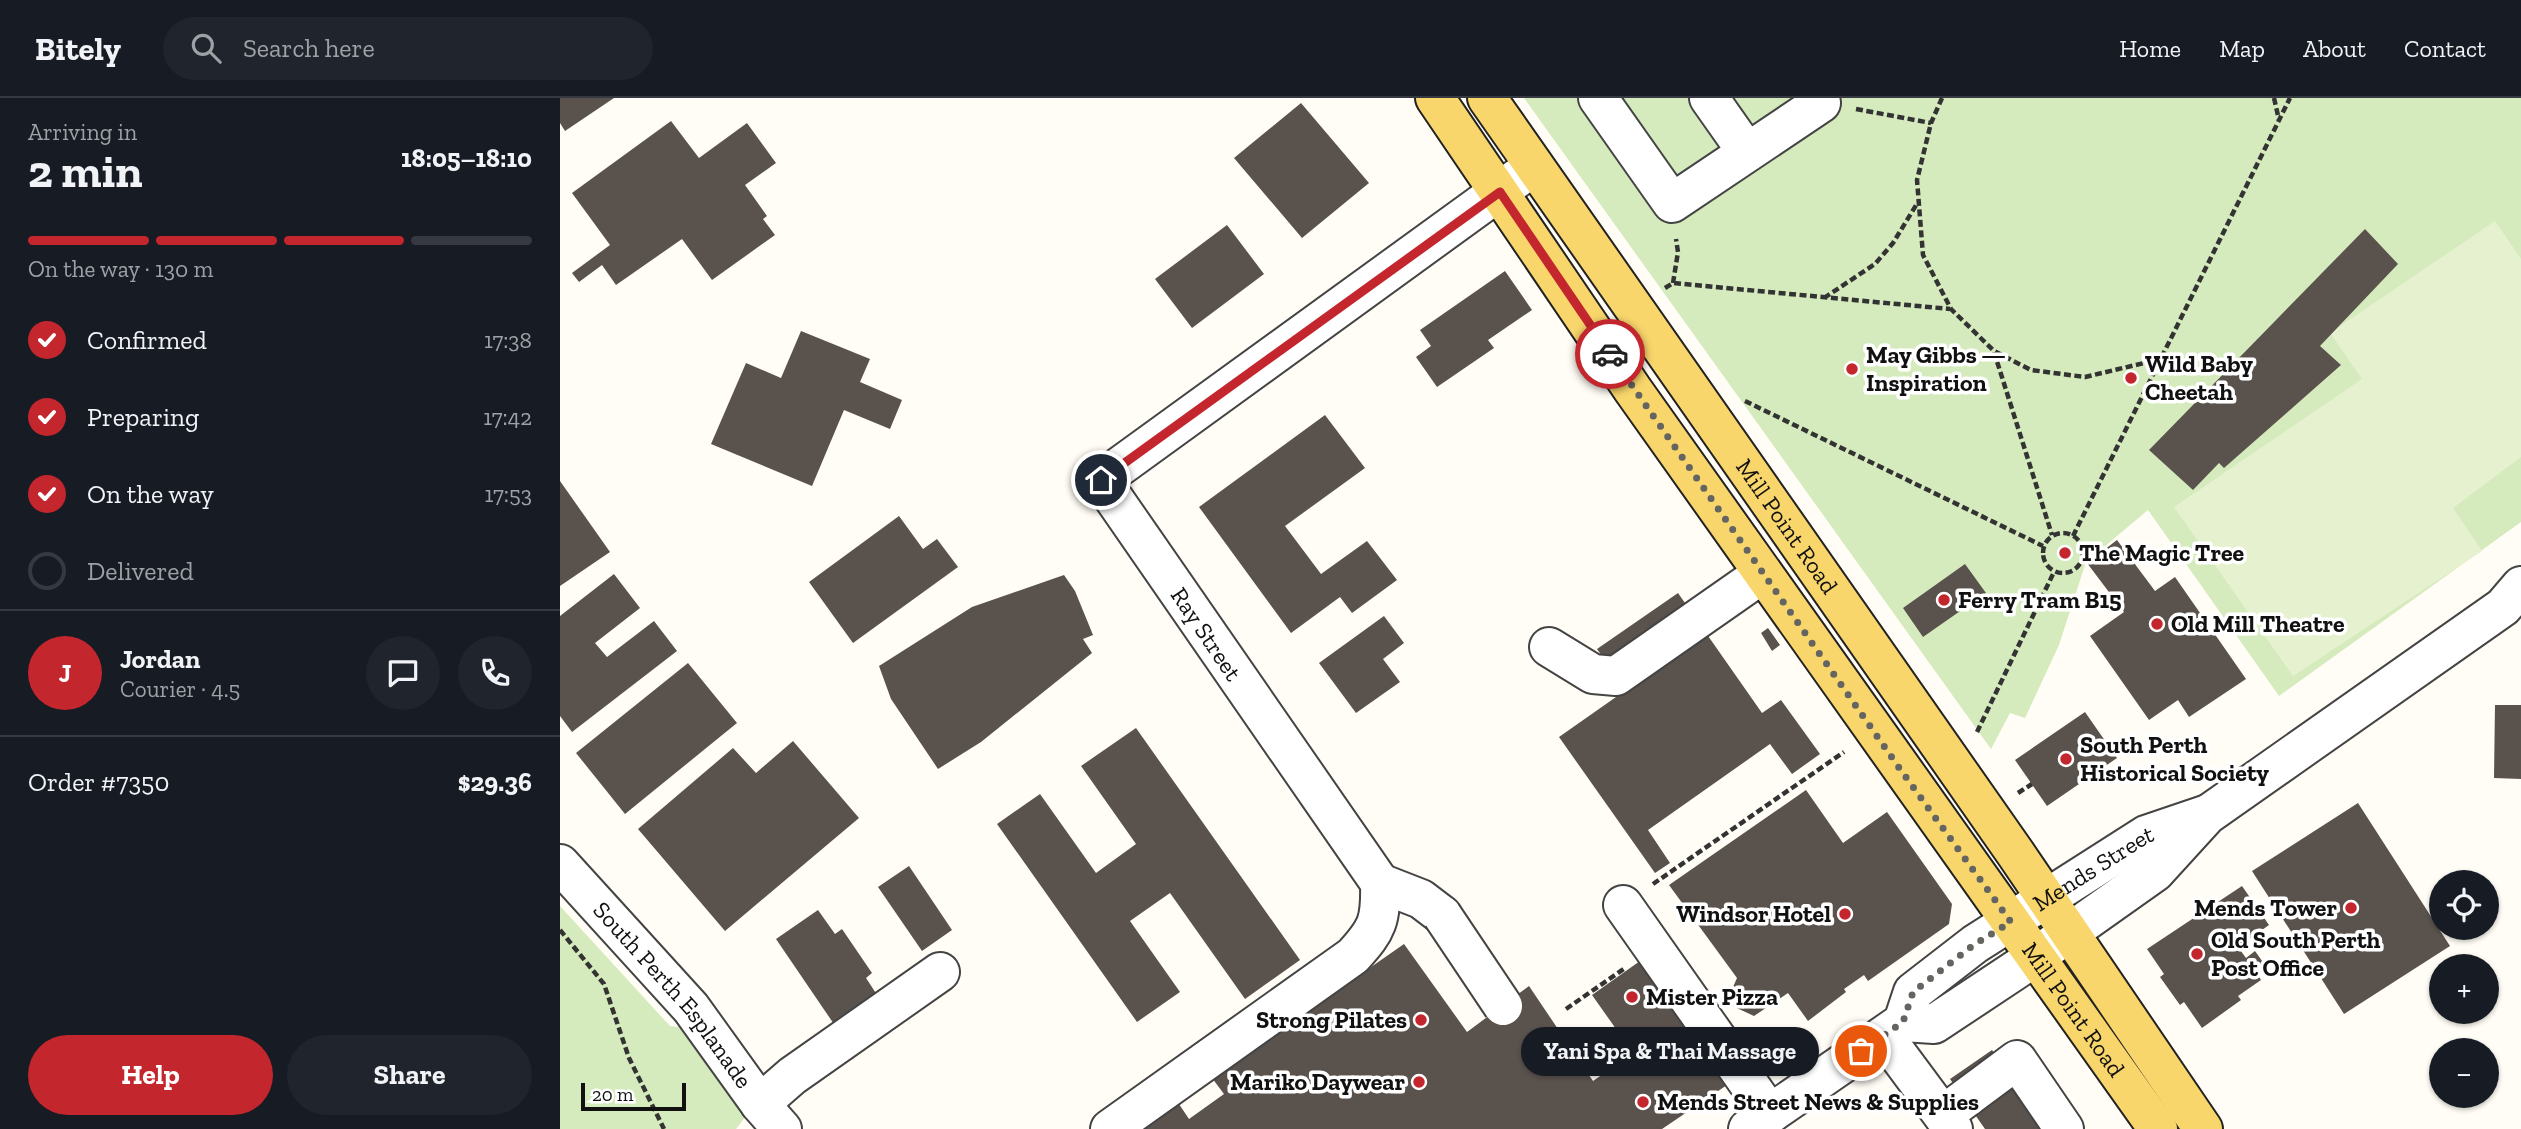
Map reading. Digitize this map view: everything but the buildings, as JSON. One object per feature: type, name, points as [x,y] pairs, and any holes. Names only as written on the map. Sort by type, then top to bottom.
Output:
[{"type":"main road","name":"Mill Point Road","points":[[1435,98],[1762,574],[2158,1129]]},
{"type":"main road","name":"Mill Point Road","points":[[1487,98],[2047,900],[2203,1129]]},
{"type":"street","points":[[1598,98],[1672,203],[1819,101]]},
{"type":"street","points":[[1709,98],[1747,152]]},
{"type":"street","points":[[1500,192],[1534,166]]},
{"type":"street","name":"Ray Street","points":[[1380,883],[1101,480],[1500,192]]},
{"type":"street","points":[[1549,647],[1593,674],[1616,676],[1762,574]]},
{"type":"street","name":"Mends Street","points":[[1893,1029],[1934,1024],[2035,957],[2155,872],[2207,815],[2515,598]]},
{"type":"street","name":"Mends Street","points":[[1893,1029],[1913,992],[1975,944],[2146,835],[2207,815]]},
{"type":"street","name":"South Perth Esplanade","points":[[560,864],[691,1008],[771,1116]]},
{"type":"street","points":[[1110,1129],[1353,956],[1373,934],[1381,915],[1380,883],[1421,899],[1442,915],[1503,1006]]},
{"type":"street","points":[[1623,905],[1655,948],[1759,1121],[1893,1029],[1948,1122],[2017,1060],[2064,1129]]},
{"type":"street","points":[[771,1116],[792,1076],[940,972]]},
{"type":"path","points":[[1942,98],[1931,123],[1917,180],[1923,255],[1951,309],[1994,351],[2031,370],[2085,377],[2161,359]]},
{"type":"path","points":[[2274,98],[2279,121]]},
{"type":"path","points":[[2073,536],[2290,98]]},
{"type":"path","points":[[1819,101],[1931,123]]},
{"type":"path","points":[[1824,298],[1875,264],[1893,243],[1919,201]]},
{"type":"path","points":[[1672,203],[1678,251],[1673,283]]},
{"type":"path","points":[[1656,294],[1673,283],[1951,309]]},
{"type":"path","points":[[1994,351],[2052,535]]},
{"type":"path","points":[[1744,400],[2043,546]]},
{"type":"path","points":[[2063,533],[2073,536],[2081,545],[2083,557],[2077,568],[2067,574],[2054,572],[2043,561],[2043,546],[2052,535],[2063,533]]},
{"type":"path","points":[[1972,742],[2054,572]]},
{"type":"path","points":[[1623,905],[1854,745]]},
{"type":"path","points":[[2013,798],[2032,784]]},
{"type":"path","points":[[560,930],[604,984],[629,1058],[664,1129]]},
{"type":"path","points":[[1566,1009],[1655,948]]},
{"type":"green space","points":[[1524,98],[2521,98],[2521,522],[2279,696],[2148,510],[2086,562],[2059,645],[2025,718],[2010,713],[1991,749]]},
{"type":"green space","points":[[2495,221],[2521,259],[2521,457],[2453,508],[2482,551],[2293,676],[2174,507],[2362,379],[2330,333]]},
{"type":"green space","points":[[560,906],[670,1026],[686,1028],[749,1112],[736,1129],[560,1129]]},
{"type":"way so far","points":[[1610,354],[1930,812],[2011,922],[1975,944],[1913,992],[1903,1022],[1861,1051]]},
{"type":"place","name":"May Gibbs — Inspiration","points":[[1852,369]]},
{"type":"place","name":"Wild Baby Cheetah","points":[[2131,378]]},
{"type":"place","name":"The Magic Tree","points":[[2065,553]]},
{"type":"place","name":"Ferry Tram B15","points":[[1944,600]]},
{"type":"place","name":"Old Mill Theatre","points":[[2157,624]]},
{"type":"place","name":"South Perth Historical Society","points":[[2066,759]]},
{"type":"place","name":"Mends Tower","points":[[2351,908]]},
{"type":"place","name":"Windsor Hotel","points":[[1845,914]]},
{"type":"place","name":"Old South Perth Post Office","points":[[2197,954]]},
{"type":"place","name":"Mister Pizza","points":[[1632,997]]},
{"type":"place","name":"Strong Pilates","points":[[1421,1020]]},
{"type":"place","name":"Yani Spa & Thai Massage","points":[[1861,1051]]},
{"type":"place","name":"Mariko Daywear","points":[[1419,1082]]},
{"type":"place","name":"Mends Street News & Supplies","points":[[1643,1102]]},
{"type":"route","points":[[1101,480],[1500,192],[1610,354]]}]
